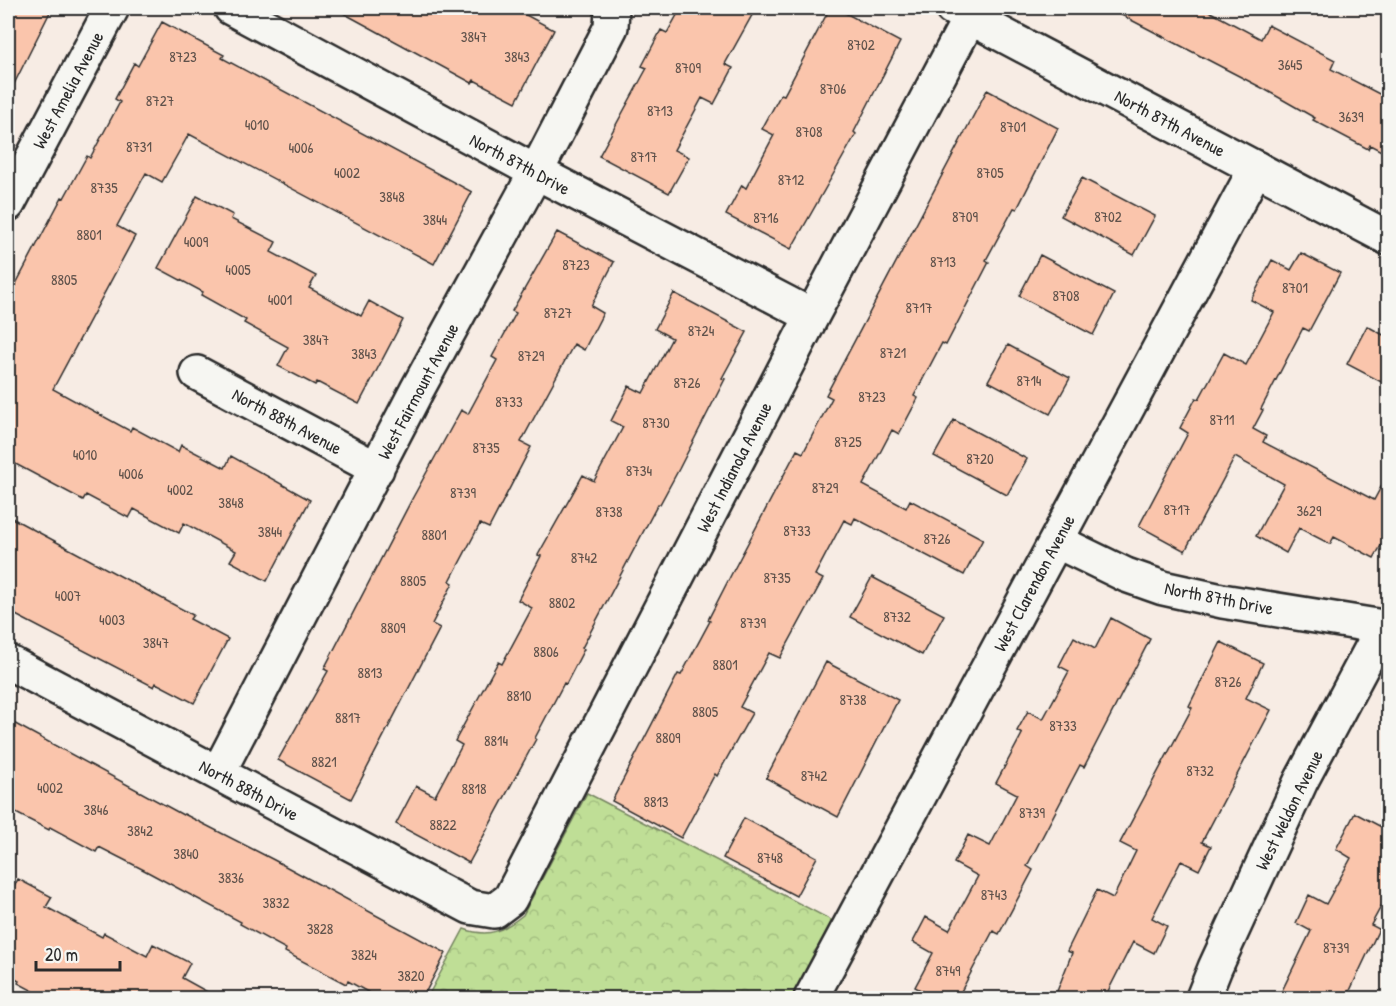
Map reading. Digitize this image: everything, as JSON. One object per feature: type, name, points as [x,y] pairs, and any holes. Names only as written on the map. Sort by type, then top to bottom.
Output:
[{"type":"street","name":"West Amelia Avenue","points":[[11,187],[112,8]]},
{"type":"street","name":"North 87th Drive","points":[[231,8],[536,172],[812,316]]},
{"type":"street","name":"West Fairmount Avenue","points":[[218,773],[417,390],[536,172],[611,27],[612,8]]},
{"type":"street","name":"North 87th Avenue","points":[[961,12],[1389,238]]},
{"type":"street","name":"West Indianola Avenue","points":[[494,911],[510,900],[812,316],[961,12]]},
{"type":"street","name":"West Clarendon Avenue","points":[[811,999],[1256,168]]},
{"type":"street","name":"North 88th Avenue","points":[[197,373],[377,469]]},
{"type":"street","name":"North 87th Drive","points":[[1056,541],[1126,575],[1163,588],[1222,601],[1386,628]]},
{"type":"street","name":"West Weldon Avenue","points":[[1203,999],[1301,781],[1386,628]]},
{"type":"street","name":"North 88th Drive","points":[[8,662],[470,907],[494,911]]},
{"type":"green space","points":[[587,793],[835,922],[796,998],[427,998],[464,929],[488,933],[502,929],[523,915]]},
{"type":"building","points":[[8,8],[52,8],[8,96]]},
{"type":"building","points":[[334,8],[513,8],[554,30],[516,102],[474,80],[472,83]]},
{"type":"building","points":[[681,8],[756,8],[725,64],[733,68],[714,104],[702,98],[674,150],[689,157],[669,193],[599,156],[647,68],[642,66],[661,30],[667,33]]},
{"type":"building","points":[[830,8],[836,8],[900,42],[854,132],[856,134],[791,249],[726,215],[742,185],[746,188],[774,135],[762,129],[781,94],[784,95]]},
{"type":"building","points":[[1108,8],[1203,8],[1261,39],[1268,25],[1335,60],[1331,69],[1389,99],[1389,155],[1370,145],[1368,149],[1313,120],[1315,118],[1264,89]]},
{"type":"building","points":[[162,22],[224,55],[222,58],[472,192],[434,264],[189,134],[162,182],[146,173],[117,226],[135,236],[53,389],[130,431],[132,427],[178,452],[181,445],[225,468],[231,456],[310,500],[267,581],[230,561],[236,551],[184,523],[179,533],[134,509],[129,518],[86,495],[83,500],[8,460],[8,299],[62,197],[64,198],[87,156],[90,158],[120,102],[115,99],[134,63],[138,66]]},
{"type":"building","points":[[987,90],[1058,128],[1017,209],[1014,208],[986,260],[989,262],[946,345],[942,343],[914,396],[918,398],[899,434],[892,430],[863,485],[906,508],[910,500],[983,539],[964,575],[855,518],[852,524],[844,520],[815,575],[823,579],[780,658],[769,653],[740,707],[752,713],[717,776],[715,774],[681,838],[612,801],[678,674],[681,675],[710,621],[708,620],[797,450],[803,453],[832,398],[826,395]]},
{"type":"building","points":[[1082,178],[1155,216],[1134,255],[1061,216]]},
{"type":"building","points":[[197,196],[233,215],[231,219],[276,242],[271,252],[316,276],[309,288],[361,316],[369,301],[403,320],[359,404],[317,382],[315,385],[278,366],[288,347],[244,323],[246,320],[201,295],[203,292],[158,268]]},
{"type":"building","points":[[557,232],[614,262],[591,306],[603,313],[584,350],[574,344],[521,442],[531,447],[489,528],[480,524],[450,581],[453,583],[432,624],[440,628],[351,799],[278,760],[328,671],[324,669],[412,499],[461,410],[468,414],[497,360],[492,357],[516,313],[512,311]]},
{"type":"building","points":[[1301,253],[1340,273],[1309,331],[1303,328],[1253,429],[1266,436],[1263,442],[1374,500],[1389,472],[1389,547],[1382,544],[1374,558],[1334,537],[1330,544],[1299,528],[1286,553],[1256,536],[1284,484],[1235,457],[1185,551],[1139,526],[1188,433],[1180,428],[1224,353],[1246,365],[1274,312],[1251,300],[1272,260],[1291,270]]},
{"type":"building","points":[[1040,255],[1114,294],[1093,335],[1019,296]]},
{"type":"building","points":[[674,293],[747,332],[722,378],[725,379],[679,469],[658,504],[582,648],[584,649],[566,684],[564,683],[469,863],[396,824],[416,786],[435,796],[462,745],[455,741],[498,662],[502,664],[532,608],[518,600],[541,556],[538,555],[583,475],[594,481],[623,427],[611,421],[629,386],[643,393],[672,338],[655,329]]},
{"type":"building","points":[[1367,326],[1389,338],[1389,386],[1347,364]]},
{"type":"building","points":[[1008,345],[1070,378],[1050,414],[988,381]]},
{"type":"building","points":[[954,420],[1027,459],[1007,495],[934,456]]},
{"type":"building","points":[[8,516],[193,615],[190,619],[228,639],[194,703],[156,683],[154,687],[8,611]]},
{"type":"building","points":[[872,577],[944,615],[922,655],[850,617]]},
{"type":"building","points":[[1111,618],[1150,639],[1084,767],[1080,765],[1027,866],[1033,870],[999,934],[993,931],[957,999],[937,999],[915,987],[933,953],[913,942],[926,917],[949,930],[978,876],[954,863],[968,835],[990,846],[1017,794],[996,783],[1022,734],[1017,731],[1028,711],[1043,719],[1069,671],[1059,666],[1074,637],[1095,649]]},
{"type":"building","points":[[1221,642],[1263,663],[1246,698],[1271,710],[1202,842],[1211,846],[1199,870],[1181,861],[1152,918],[1167,926],[1154,953],[1133,942],[1104,999],[1054,999],[1072,953],[1067,951],[1097,890],[1113,898],[1136,851],[1120,843],[1192,708],[1189,706]]},
{"type":"building","points":[[826,662],[898,700],[838,817],[766,778]]},
{"type":"building","points":[[8,720],[446,953],[422,999],[380,999],[348,981],[346,984],[285,952],[286,949],[240,924],[241,922],[144,870],[99,847],[96,852],[50,827],[49,830],[8,809]]},
{"type":"building","points":[[1355,813],[1389,831],[1389,892],[1371,925],[1379,929],[1346,999],[1278,999],[1311,931],[1296,923],[1309,895],[1326,904],[1351,858],[1336,849]]},
{"type":"building","points":[[744,818],[817,857],[796,896],[723,858]]},
{"type":"building","points":[[18,879],[52,897],[46,907],[102,937],[104,933],[147,956],[153,944],[190,963],[182,978],[220,999],[48,999],[18,983],[19,981],[8,975],[8,899]]}]
